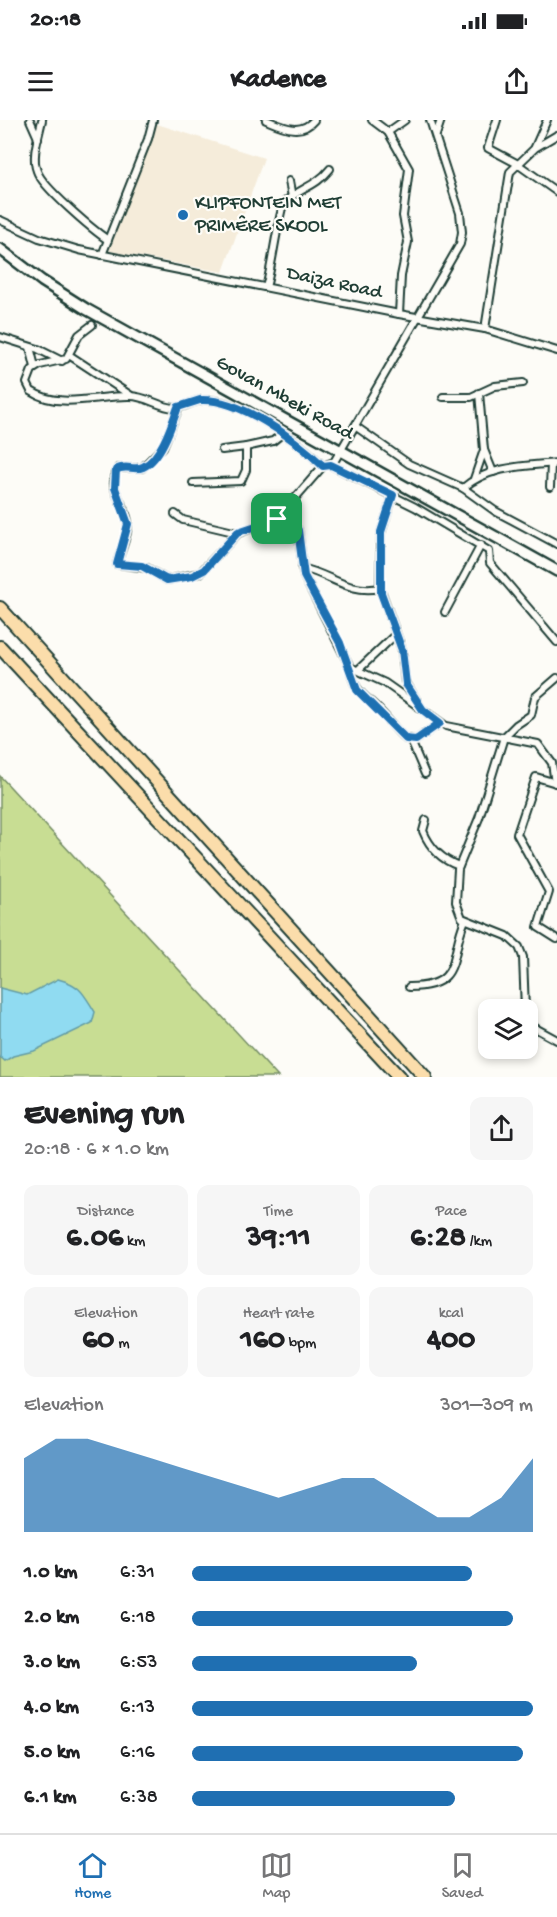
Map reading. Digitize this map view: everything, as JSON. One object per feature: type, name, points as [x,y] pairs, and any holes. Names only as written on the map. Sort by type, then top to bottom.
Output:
[{"type":"highway","points":[[0,608],[425,1077]]},
{"type":"highway","points":[[0,647],[399,1077]]},
{"type":"main road","name":"Govan Mbeki Road","points":[[0,249],[42,281],[86,309],[557,571]]},
{"type":"street","points":[[30,120],[38,138]]},
{"type":"street","points":[[42,120],[35,164],[38,174],[81,218],[108,240]]},
{"type":"street","points":[[102,255],[148,140],[153,120]]},
{"type":"street","points":[[266,120],[298,130],[305,129],[314,120]]},
{"type":"street","points":[[372,120],[388,132],[406,164],[409,176],[404,216],[408,242],[401,276],[399,314]]},
{"type":"street","points":[[388,132],[405,120]]},
{"type":"street","points":[[178,407],[163,447],[150,462],[142,468],[122,466],[116,470],[115,488],[128,524],[117,564],[142,566],[167,580],[192,576],[204,570],[238,532],[277,519],[341,451],[462,239],[459,213],[430,120]]},
{"type":"street","points":[[436,135],[441,120]]},
{"type":"street","points":[[497,120],[488,148],[516,163],[557,192]]},
{"type":"street","points":[[535,148],[547,120]]},
{"type":"street","points":[[485,328],[509,177],[516,163],[557,135]]},
{"type":"street","points":[[266,287],[273,264],[282,207],[292,197],[320,181],[330,169]]},
{"type":"street","points":[[289,181],[292,197]]},
{"type":"street","name":"Daiza Road","points":[[0,220],[39,238],[102,255],[417,318],[485,328],[557,351]]},
{"type":"street","points":[[92,325],[79,335],[69,355],[62,362],[35,367],[29,373],[27,383],[31,392],[39,396],[80,400],[131,396],[178,407],[200,400],[216,401],[243,411],[283,433],[327,465],[393,495],[481,545],[490,553],[490,563],[557,642]]},
{"type":"street","points":[[0,337],[30,347],[62,362]]},
{"type":"street","points":[[30,347],[35,367]]},
{"type":"street","points":[[69,355],[131,396]]},
{"type":"street","points":[[443,397],[467,398],[495,386],[523,383]]},
{"type":"street","points":[[479,393],[484,450],[494,472]]},
{"type":"street","points":[[355,426],[409,464],[463,488],[495,511],[557,544]]},
{"type":"street","points":[[222,450],[273,441],[283,433]]},
{"type":"street","points":[[193,483],[241,481],[246,470],[246,447]]},
{"type":"street","points":[[474,479],[484,450]]},
{"type":"street","points":[[463,488],[474,479],[494,472],[554,463],[550,487]]},
{"type":"street","points":[[393,495],[381,532],[380,588],[403,654],[405,681],[423,710]]},
{"type":"street","points":[[175,514],[183,520],[238,532]]},
{"type":"street","points":[[277,519],[298,530],[302,568],[310,590],[350,668],[354,684],[362,697],[378,709],[401,735],[411,741],[425,774]]},
{"type":"street","points":[[445,612],[481,545]]},
{"type":"street","points":[[302,568],[324,574],[353,589],[380,588]]},
{"type":"street","points":[[358,670],[396,634]]},
{"type":"street","points":[[350,668],[385,683],[440,723],[455,729],[538,744],[549,757],[556,771],[556,783],[536,777],[518,834],[549,892],[538,927],[557,939]]},
{"type":"street","points":[[525,999],[523,957],[519,947],[507,936],[465,920],[457,907],[459,866],[479,818],[504,737],[532,714],[535,697],[557,678]]},
{"type":"street","points":[[411,741],[420,738],[440,723]]},
{"type":"street","points":[[426,820],[423,831],[429,842],[443,859],[459,866]]},
{"type":"street","points":[[409,987],[432,985],[452,971],[465,920]]},
{"type":"street","points":[[538,1030],[557,1040]]},
{"type":"shaded area","name":"KLIPFONTEIN MET PRIMÊRE SKOOL","points":[[157,124],[264,158],[223,272],[109,251]]},
{"type":"green space","points":[[0,776],[278,1077],[0,1077]]},
{"type":"water","points":[[58,979],[77,987],[84,995],[95,1012],[92,1023],[34,1051],[13,1056],[5,1061],[0,1057],[0,988],[27,995]]},
{"type":"place","name":"KLIPFONTEIN MET PRIMÊRE SKOOL","points":[[183,215]]},
{"type":"route","points":[[207,400],[243,411],[297,442],[323,466],[331,465],[393,495],[388,504],[381,532],[380,588],[402,650],[406,684],[423,710],[440,723],[420,738],[409,741],[406,739],[357,690],[340,643],[304,576],[298,530],[277,519],[238,532],[201,573],[167,580],[142,566],[117,564],[126,536],[128,520],[115,488],[116,470],[122,466],[137,468],[145,466],[163,447],[178,407],[207,400]]}]
